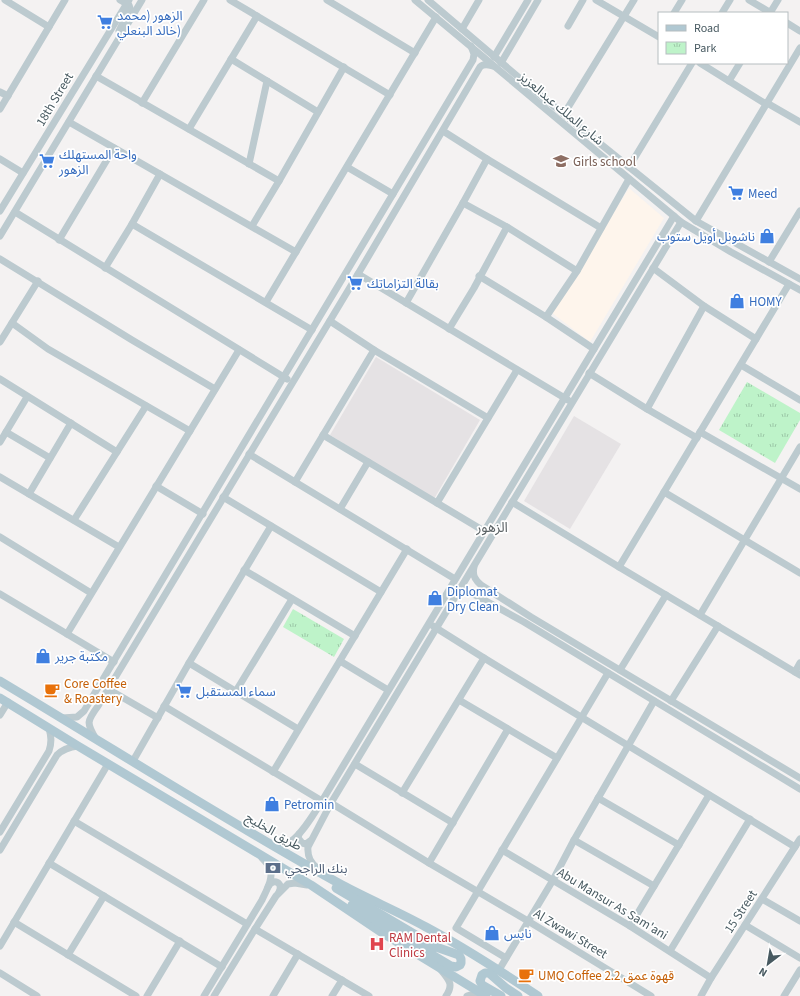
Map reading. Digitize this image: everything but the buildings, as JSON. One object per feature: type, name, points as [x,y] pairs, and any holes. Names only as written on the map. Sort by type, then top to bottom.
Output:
[{"type":"main road","name":"طريق الخليج","points":[[0,681],[269,844],[343,886],[427,928],[499,970],[538,996]]},
{"type":"main road","points":[[4,700],[292,874],[384,934],[486,996]]},
{"type":"main road","points":[[284,852],[306,870],[354,899],[436,947],[458,955],[461,959],[460,965],[456,967],[451,966],[322,887],[292,874]]},
{"type":"main road","points":[[501,996],[480,983],[480,979],[483,974],[487,972],[489,973],[518,996]]},
{"type":"street","points":[[4,0],[49,27]]},
{"type":"street","points":[[0,109],[65,0]]},
{"type":"street","points":[[0,236],[142,0]]},
{"type":"street","points":[[142,103],[204,0]]},
{"type":"street","points":[[230,0],[390,95]]},
{"type":"street","points":[[327,0],[415,53]]},
{"type":"street","name":"شارع الملك عبدالعزيز","points":[[415,0],[681,222],[731,252],[800,290]]},
{"type":"street","name":"شارع الملك عبدالعزيز","points":[[429,0],[501,63],[696,221],[800,279]]},
{"type":"street","points":[[462,29],[479,0]]},
{"type":"street","points":[[494,57],[528,0]]},
{"type":"street","points":[[501,63],[538,0]]},
{"type":"street","points":[[568,26],[583,0]]},
{"type":"street","points":[[596,0],[658,36]]},
{"type":"street","points":[[564,114],[634,0]]},
{"type":"street","points":[[675,12],[682,0]]},
{"type":"street","points":[[723,12],[730,0]]},
{"type":"street","points":[[749,0],[769,12]]},
{"type":"street","points":[[772,12],[778,0]]},
{"type":"street","points":[[107,58],[130,8],[130,5],[125,1]]},
{"type":"street","name":"18th Street","points":[[0,211],[125,1]]},
{"type":"street","points":[[189,130],[258,16]]},
{"type":"street","points":[[266,302],[436,17]]},
{"type":"street","points":[[788,24],[800,30]]},
{"type":"street","points":[[61,718],[73,718],[81,715],[97,690],[473,60],[474,54],[471,46]]},
{"type":"street","points":[[696,221],[800,48]]},
{"type":"street","points":[[232,59],[318,112]]},
{"type":"street","points":[[96,739],[89,723],[92,715],[330,321],[480,67],[486,64],[493,66]]},
{"type":"street","points":[[629,167],[691,64]]},
{"type":"street","points":[[702,64],[800,122]]},
{"type":"street","points":[[729,81],[739,64]]},
{"type":"street","points":[[252,226],[344,67]]},
{"type":"street","points":[[96,76],[279,181]]},
{"type":"street","points":[[249,164],[268,81]]},
{"type":"street","points":[[0,92],[8,96]]},
{"type":"street","points":[[69,122],[296,252]]},
{"type":"street","points":[[443,131],[487,160],[601,228]]},
{"type":"street","points":[[59,240],[114,148]]},
{"type":"street","points":[[0,159],[23,173]]},
{"type":"street","points":[[406,303],[487,160]]},
{"type":"street","points":[[347,167],[394,194]]},
{"type":"street","points":[[105,268],[160,174]]},
{"type":"street","points":[[546,317],[577,271],[629,179]]},
{"type":"street","points":[[463,203],[577,271]]},
{"type":"street","points":[[769,262],[800,211]]},
{"type":"street","points":[[15,212],[292,382]]},
{"type":"street","points":[[269,844],[286,844],[292,841],[299,834],[322,801],[674,216]]},
{"type":"street","points":[[320,872],[311,862],[308,854],[308,847],[331,803],[681,222]]},
{"type":"street","points":[[132,224],[312,330]]},
{"type":"street","points":[[449,329],[507,228]]},
{"type":"street","points":[[0,258],[132,340],[216,389]]},
{"type":"street","points":[[652,268],[704,306],[756,339]]},
{"type":"street","points":[[358,274],[572,402]]},
{"type":"street","points":[[480,276],[594,349]]},
{"type":"street","points":[[0,342],[38,281]]},
{"type":"street","points":[[619,567],[789,284]]},
{"type":"street","points":[[646,409],[704,306]]},
{"type":"street","points":[[330,321],[374,350],[488,418]]},
{"type":"street","points":[[12,323],[48,349],[190,431]]},
{"type":"street","points":[[67,634],[239,350]]},
{"type":"street","points":[[295,482],[374,350]]},
{"type":"street","points":[[741,365],[800,400]]},
{"type":"street","points":[[437,503],[517,370]]},
{"type":"street","points":[[589,373],[646,409],[699,435],[800,489]]},
{"type":"street","points":[[0,380],[117,452]]},
{"type":"street","points":[[0,442],[28,396]]},
{"type":"street","points":[[74,520],[146,406]]},
{"type":"street","points":[[29,494],[71,423]]},
{"type":"street","points":[[6,432],[50,458]]},
{"type":"street","points":[[323,435],[484,531]]},
{"type":"street","points":[[700,615],[800,447]]},
{"type":"street","points":[[249,454],[455,579]]},
{"type":"street","points":[[340,509],[368,462]]},
{"type":"street","points":[[0,477],[119,547]]},
{"type":"street","points":[[156,486],[203,514]]},
{"type":"street","points":[[664,492],[800,573]]},
{"type":"street","points":[[223,497],[381,592]]},
{"type":"street","points":[[512,502],[797,673],[800,663]]},
{"type":"street","points":[[133,761],[189,663],[271,526]]},
{"type":"street","points":[[0,537],[91,593]]},
{"type":"street","points":[[273,772],[407,549]]},
{"type":"street","points":[[474,565],[473,571],[475,578],[481,585],[531,617],[800,778]]},
{"type":"street","points":[[244,570],[354,636]]},
{"type":"street","points":[[475,595],[472,590],[474,586],[478,584],[481,585]]},
{"type":"street","points":[[455,597],[463,592],[467,592],[524,622],[800,789]]},
{"type":"street","points":[[0,594],[114,662]]},
{"type":"street","points":[[446,594],[442,609],[433,623],[433,626],[795,847]]},
{"type":"street","points":[[620,670],[666,595]]},
{"type":"street","points":[[236,692],[292,598]]},
{"type":"street","points":[[671,701],[718,626]]},
{"type":"street","points":[[402,793],[484,658]]},
{"type":"street","points":[[340,662],[388,690]]},
{"type":"street","points":[[189,663],[298,729]]},
{"type":"street","points":[[506,958],[456,928],[608,673]]},
{"type":"street","points":[[108,689],[158,718]]},
{"type":"street","points":[[97,690],[98,696],[102,700]]},
{"type":"street","points":[[0,715],[4,700]]},
{"type":"street","points":[[459,700],[557,758]]},
{"type":"street","points":[[499,970],[553,880],[574,840],[654,701]]},
{"type":"street","points":[[164,706],[322,801]]},
{"type":"street","points":[[0,832],[49,751],[52,737],[49,728]]},
{"type":"street","points":[[429,863],[508,729]]},
{"type":"street","points":[[0,850],[57,755],[68,748],[78,746]]},
{"type":"street","points":[[0,946],[108,764]]},
{"type":"street","points":[[354,764],[453,823]]},
{"type":"street","points":[[630,926],[709,795]]},
{"type":"street","points":[[598,798],[679,845]]},
{"type":"street","name":"Al Zwawi Street","points":[[331,803],[651,996]]},
{"type":"street","points":[[670,951],[750,819]]},
{"type":"street","points":[[74,821],[247,924]]},
{"type":"street","points":[[299,834],[298,838],[302,843],[306,844],[310,841]]},
{"type":"street","name":"15 Street","points":[[701,996],[800,839]]},
{"type":"street","points":[[574,840],[654,886]]},
{"type":"street","name":"Abu Mansur As Sam'ani","points":[[502,850],[630,926],[712,978]]},
{"type":"street","points":[[259,854],[270,869],[271,877],[268,888]]},
{"type":"street","points":[[49,863],[222,967]]},
{"type":"street","points":[[204,996],[262,900],[271,882],[275,881],[280,885],[281,888],[278,894]]},
{"type":"street","points":[[214,996],[270,904],[278,894],[285,886],[291,883],[299,883],[310,886]]},
{"type":"street","points":[[68,955],[104,896]]},
{"type":"street","points":[[762,898],[800,921]]},
{"type":"street","points":[[14,922],[136,996]]},
{"type":"street","points":[[745,924],[800,958]]},
{"type":"street","points":[[255,928],[369,996]]},
{"type":"street","points":[[147,996],[180,942]]},
{"type":"street","points":[[274,996],[298,954]]},
{"type":"street","points":[[438,967],[450,982],[450,988],[446,996]]},
{"type":"street","points":[[784,996],[800,970]]},
{"type":"street","points":[[0,973],[37,996]]},
{"type":"street","points":[[332,996],[342,980]]},
{"type":"street","points":[[467,996],[476,996]]},
{"type":"shaded area","points":[[629,188],[664,218],[590,342],[552,313]]},
{"type":"shaded area","points":[[376,357],[480,420],[434,499],[330,435]]},
{"type":"shaded area","points":[[574,416],[621,444],[570,529],[524,501]]},
{"type":"green space","points":[[747,382],[800,413],[800,420],[775,463],[719,430]]},
{"type":"green space","points":[[293,609],[344,639],[334,657],[283,627]]},
{"type":"place","name":"الزهور (محمد خالد البنعلي)","points":[[105,22]]},
{"type":"place","name":"واحة المستهلك الزهور","points":[[47,161]]},
{"type":"place","name":"Girls school","points":[[561,161]]},
{"type":"place","name":"Meed","points":[[736,193]]},
{"type":"place","name":"ناشونل أويل ستوب","points":[[767,236]]},
{"type":"place","name":"بقالة التزاماتك","points":[[355,283]]},
{"type":"place","name":"HOMY","points":[[737,301]]},
{"type":"place","name":"Diplomat Dry Clean","points":[[435,598]]},
{"type":"place","name":"مكتبة جرير","points":[[43,656]]},
{"type":"place","name":"Core Coffee & Roastery","points":[[52,690]]},
{"type":"place","name":"سماء المستقبل","points":[[184,691]]},
{"type":"place","name":"Petromin","points":[[272,804]]},
{"type":"place","name":"بنك الراجحي","points":[[273,868]]},
{"type":"place","name":"نايس","points":[[492,933]]},
{"type":"place","name":"RAM Dental Clinics","points":[[377,944]]},
{"type":"place","name":"UMQ Coffee 2.2 قهوة عمق","points":[[526,975]]},
{"type":"district","name":"الزهور","points":[[492,527]]}]
